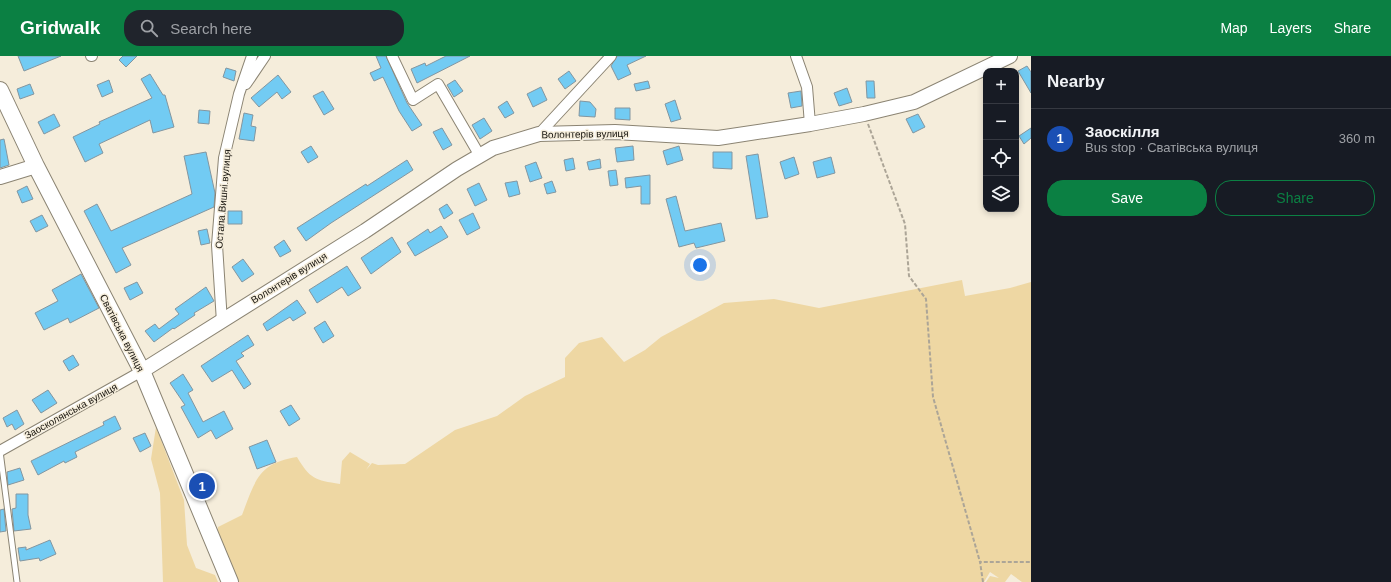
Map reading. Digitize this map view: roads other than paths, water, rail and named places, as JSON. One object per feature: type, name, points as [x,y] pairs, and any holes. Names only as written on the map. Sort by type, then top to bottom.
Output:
[{"type":"main road","name":"Сватівська вулиця","points":[[0,90],[36,166],[142,371],[230,582]]},
{"type":"street","name":"Остапа Вишні вулиця","points":[[222,322],[218,245],[224,158],[239,94],[252,56]]},
{"type":"street","points":[[239,94],[265,56]]},
{"type":"street","points":[[392,56],[413,100],[438,84],[480,156]]},
{"type":"street","points":[[539,134],[611,56]]},
{"type":"street","points":[[796,56],[807,87],[810,124]]},
{"type":"street","name":"Волонтерів вулиця","points":[[142,371],[222,322],[266,292],[493,148],[539,134],[615,132],[718,138],[810,124],[864,114],[914,102],[987,62],[1010,56]]},
{"type":"street","points":[[0,177],[36,166]]},
{"type":"street","name":"Заосколянська вулиця","points":[[0,451],[142,371]]},
{"type":"lane","points":[[0,451],[17,582]]},
{"type":"place","name":"Заоскілля","points":[[202,486]]}]
